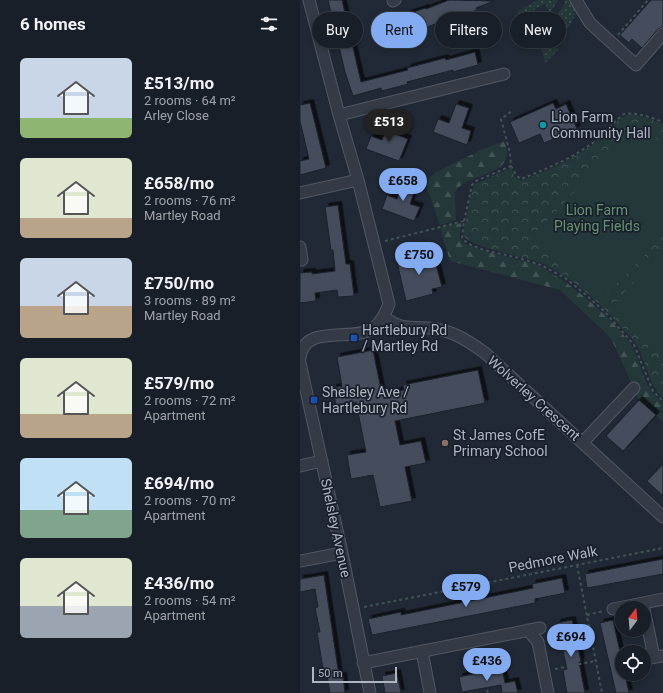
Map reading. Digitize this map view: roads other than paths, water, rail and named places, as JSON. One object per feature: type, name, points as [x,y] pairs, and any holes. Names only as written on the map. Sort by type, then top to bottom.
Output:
[{"type":"street","points":[[300,358],[303,342],[315,338],[359,334],[371,330],[384,317],[389,304],[358,180],[339,115],[309,0]]},
{"type":"street","points":[[576,0],[590,23],[636,65],[663,34]]},
{"type":"street","points":[[339,115],[504,74]]},
{"type":"street","points":[[300,193],[358,180]]},
{"type":"street","points":[[300,247],[302,260],[300,260]]},
{"type":"street","name":"Wolverley Crescent","points":[[384,317],[395,324],[407,328],[429,328],[464,338],[485,353],[663,517]]},
{"type":"street","name":"Shelsley Avenue","points":[[300,363],[342,553],[370,693]]},
{"type":"street","points":[[583,442],[634,388]]},
{"type":"street","points":[[300,466],[322,462]]},
{"type":"street","points":[[300,561],[342,553]]},
{"type":"street","points":[[651,603],[663,599]]},
{"type":"street","points":[[364,663],[540,628]]},
{"type":"street","points":[[528,630],[538,642],[548,693]]},
{"type":"street","points":[[650,637],[654,658]]},
{"type":"street","points":[[422,651],[430,693]]},
{"type":"place","name":"Lion Farm Community Hall","points":[[543,125]]},
{"type":"place","name":"Hartlebury Rd / Martley Rd","points":[[354,338]]},
{"type":"place","name":"Shelsley Ave / Hartlebury Rd","points":[[314,400]]},
{"type":"place","name":"St James CofE Primary School","points":[[445,443]]},
{"type":"park label","name":"Lion Farm Playing Fields","points":[[597,218]]}]
